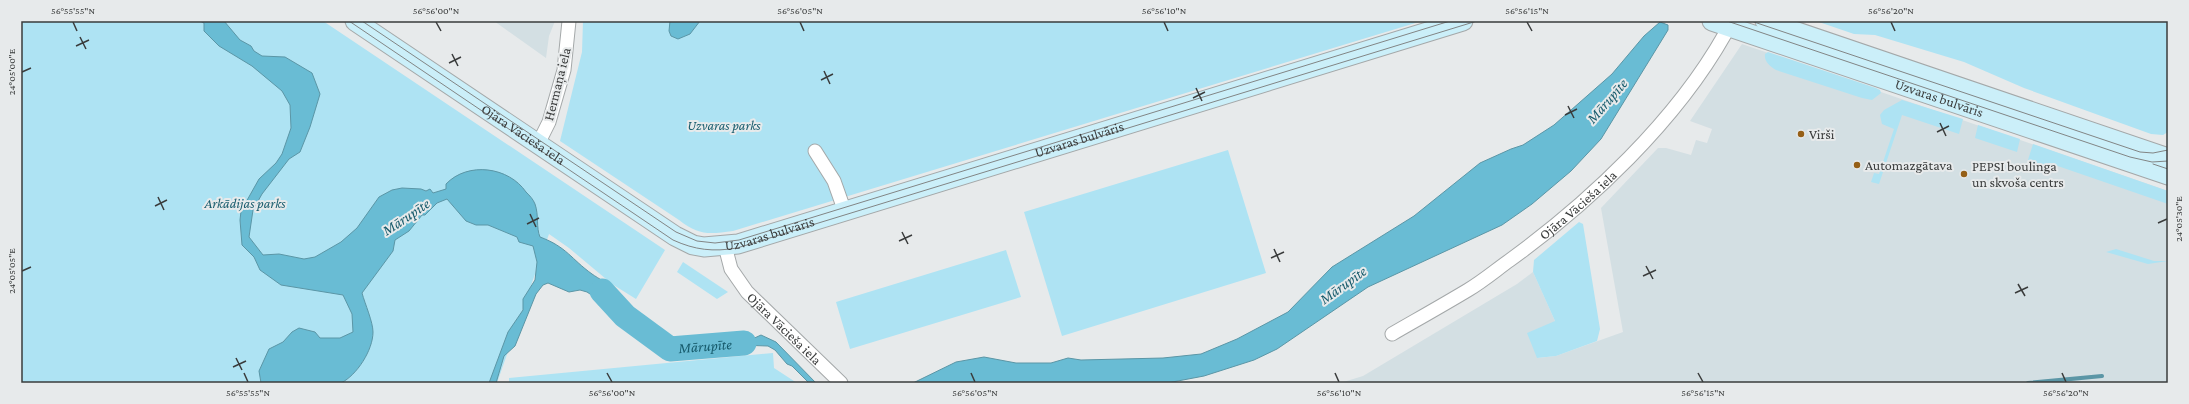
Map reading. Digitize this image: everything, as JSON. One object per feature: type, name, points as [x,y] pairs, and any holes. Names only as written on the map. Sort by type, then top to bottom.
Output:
[{"type":"street","name":"Ojāra Vācieša iela","points":[[355,21],[675,236],[693,245]]},
{"type":"street","name":"Hermaņa iela","points":[[538,144],[549,122],[564,70],[569,21]]},
{"type":"street","name":"Uzvaras bulvāris","points":[[693,245],[725,246],[845,212],[1463,21]]},
{"type":"street","name":"Uzvaras bulvāris","points":[[1712,21],[2168,175]]},
{"type":"street","name":"Uzvaras bulvāris","points":[[1765,21],[2168,158]]},
{"type":"street","name":"Ojāra Vācieša iela","points":[[1392,334],[1469,289],[1550,231],[1589,196],[1655,129],[1692,83],[1725,34]]},
{"type":"street","points":[[815,150],[834,181],[845,212]]},
{"type":"street","name":"Ojāra Vācieša iela","points":[[725,246],[731,269],[747,292],[842,383]]},
{"type":"shaded area","points":[[494,21],[555,21],[549,36],[546,58]]},
{"type":"shaded area","points":[[1742,44],[2168,191],[2168,383],[1340,383],[1363,376],[1517,284],[1533,272],[1555,321],[1538,358],[1556,356],[1623,332],[1601,208],[1658,148],[1666,148],[1691,155],[1696,140],[1707,143],[1712,129],[1690,121]]},
{"type":"green space","name":"Arkādijas parks","points":[[21,21],[323,21],[665,250],[636,299],[612,284],[569,248],[549,234],[497,383],[21,383]]},
{"type":"green space","name":"Uzvaras parks","points":[[583,21],[1422,21],[733,231],[705,233],[686,225],[560,141],[582,52]]},
{"type":"green space","points":[[1816,21],[2167,21],[2168,132],[2163,135],[2151,134],[2024,88],[1964,62],[1875,35],[1854,34]]},
{"type":"green space","points":[[1768,52],[1876,88],[1880,90],[1881,93],[1872,100],[1862,98],[1776,70],[1766,62],[1765,54]]},
{"type":"green space","points":[[1902,100],[1963,119],[1959,134],[1902,115],[1879,184],[1871,182],[1874,173],[1879,174],[1894,129],[1882,124],[1880,115],[1884,110]]},
{"type":"green space","points":[[1978,125],[2020,139],[2017,152],[1975,138]]},
{"type":"green space","points":[[2033,144],[2168,191],[2168,204],[2049,163],[2044,173],[2034,171],[2028,166],[2027,163]]},
{"type":"green space","points":[[1228,150],[1266,273],[1062,336],[1024,212]]},
{"type":"green space","points":[[1579,222],[1583,224],[1600,329],[1597,341],[1556,356],[1537,358],[1527,333],[1555,321],[1533,272],[1534,260]]},
{"type":"green space","points":[[2116,249],[2154,261],[2168,261],[2148,264],[2106,252]]},
{"type":"green space","points":[[1006,250],[1021,297],[850,349],[836,302]]},
{"type":"green space","points":[[683,262],[728,292],[717,299],[677,272]]},
{"type":"green space","points":[[773,353],[774,368],[797,383],[509,383],[509,378]]},
{"type":"water","points":[[200,21],[224,21],[240,40],[251,46],[254,51],[262,56],[285,57],[312,73],[320,94],[310,127],[300,152],[289,159],[262,194],[253,210],[249,237],[263,255],[279,254],[304,259],[315,257],[341,242],[357,228],[379,197],[392,190],[402,188],[421,189],[426,191],[430,189],[433,193],[446,189],[446,184],[465,172],[488,170],[499,172],[519,184],[535,204],[540,237],[563,249],[585,269],[620,294],[625,300],[628,312],[619,319],[602,302],[587,292],[580,290],[569,292],[548,283],[543,285],[536,294],[515,346],[504,356],[496,383],[489,383],[508,332],[523,310],[523,299],[535,280],[537,262],[533,246],[519,242],[517,237],[488,225],[476,225],[466,221],[447,199],[437,203],[425,215],[422,215],[409,231],[395,240],[393,251],[362,293],[372,323],[373,332],[367,354],[353,374],[341,383],[261,383],[259,371],[269,349],[283,342],[292,332],[299,328],[315,332],[320,338],[340,338],[353,332],[352,314],[343,295],[281,285],[260,270],[254,257],[242,245],[240,220],[241,211],[259,179],[276,163],[282,154],[291,128],[290,105],[282,91],[252,66],[219,46],[204,31],[204,23]]},
{"type":"water","points":[[670,21],[700,21],[690,34],[678,39],[671,36],[669,31]]},
{"type":"water","points":[[1660,22],[1668,25],[1668,30],[1601,139],[1571,171],[1532,204],[1502,225],[1368,287],[1277,349],[1254,360],[1204,376],[1167,383],[913,383],[956,362],[984,357],[1016,363],[1051,363],[1068,358],[1081,360],[1163,358],[1201,354],[1237,339],[1288,312],[1332,267],[1414,216],[1480,163],[1523,145],[1554,125],[1612,74],[1644,36]]},
{"type":"water","points":[[761,335],[776,342],[816,383],[809,383],[792,366],[787,364],[775,350],[768,346],[738,345],[711,352],[710,342],[748,341]]},
{"type":"waterway","name":"Mārupīte","points":[[602,291],[625,316],[670,349],[744,343]]},
{"type":"waterway","points":[[2028,383],[2102,376]]},
{"type":"tram line","points":[[349,21],[673,240],[689,246],[712,250],[737,248],[1477,21]]},
{"type":"tram line","points":[[362,21],[676,232],[697,241],[715,243],[739,240],[1450,21]]},
{"type":"tram line","points":[[1727,21],[2130,157],[2152,162],[2168,161]]},
{"type":"tram line","points":[[1751,21],[2140,152],[2153,153],[2168,150]]},
{"type":"tram line","points":[[2153,164],[2168,169]]},
{"type":"place","name":"Virši","points":[[1801,134]]},
{"type":"place","name":"Automazgātava","points":[[1857,165]]},
{"type":"place","name":"PEPSI boulinga un skvoša centrs","points":[[1964,174]]}]
